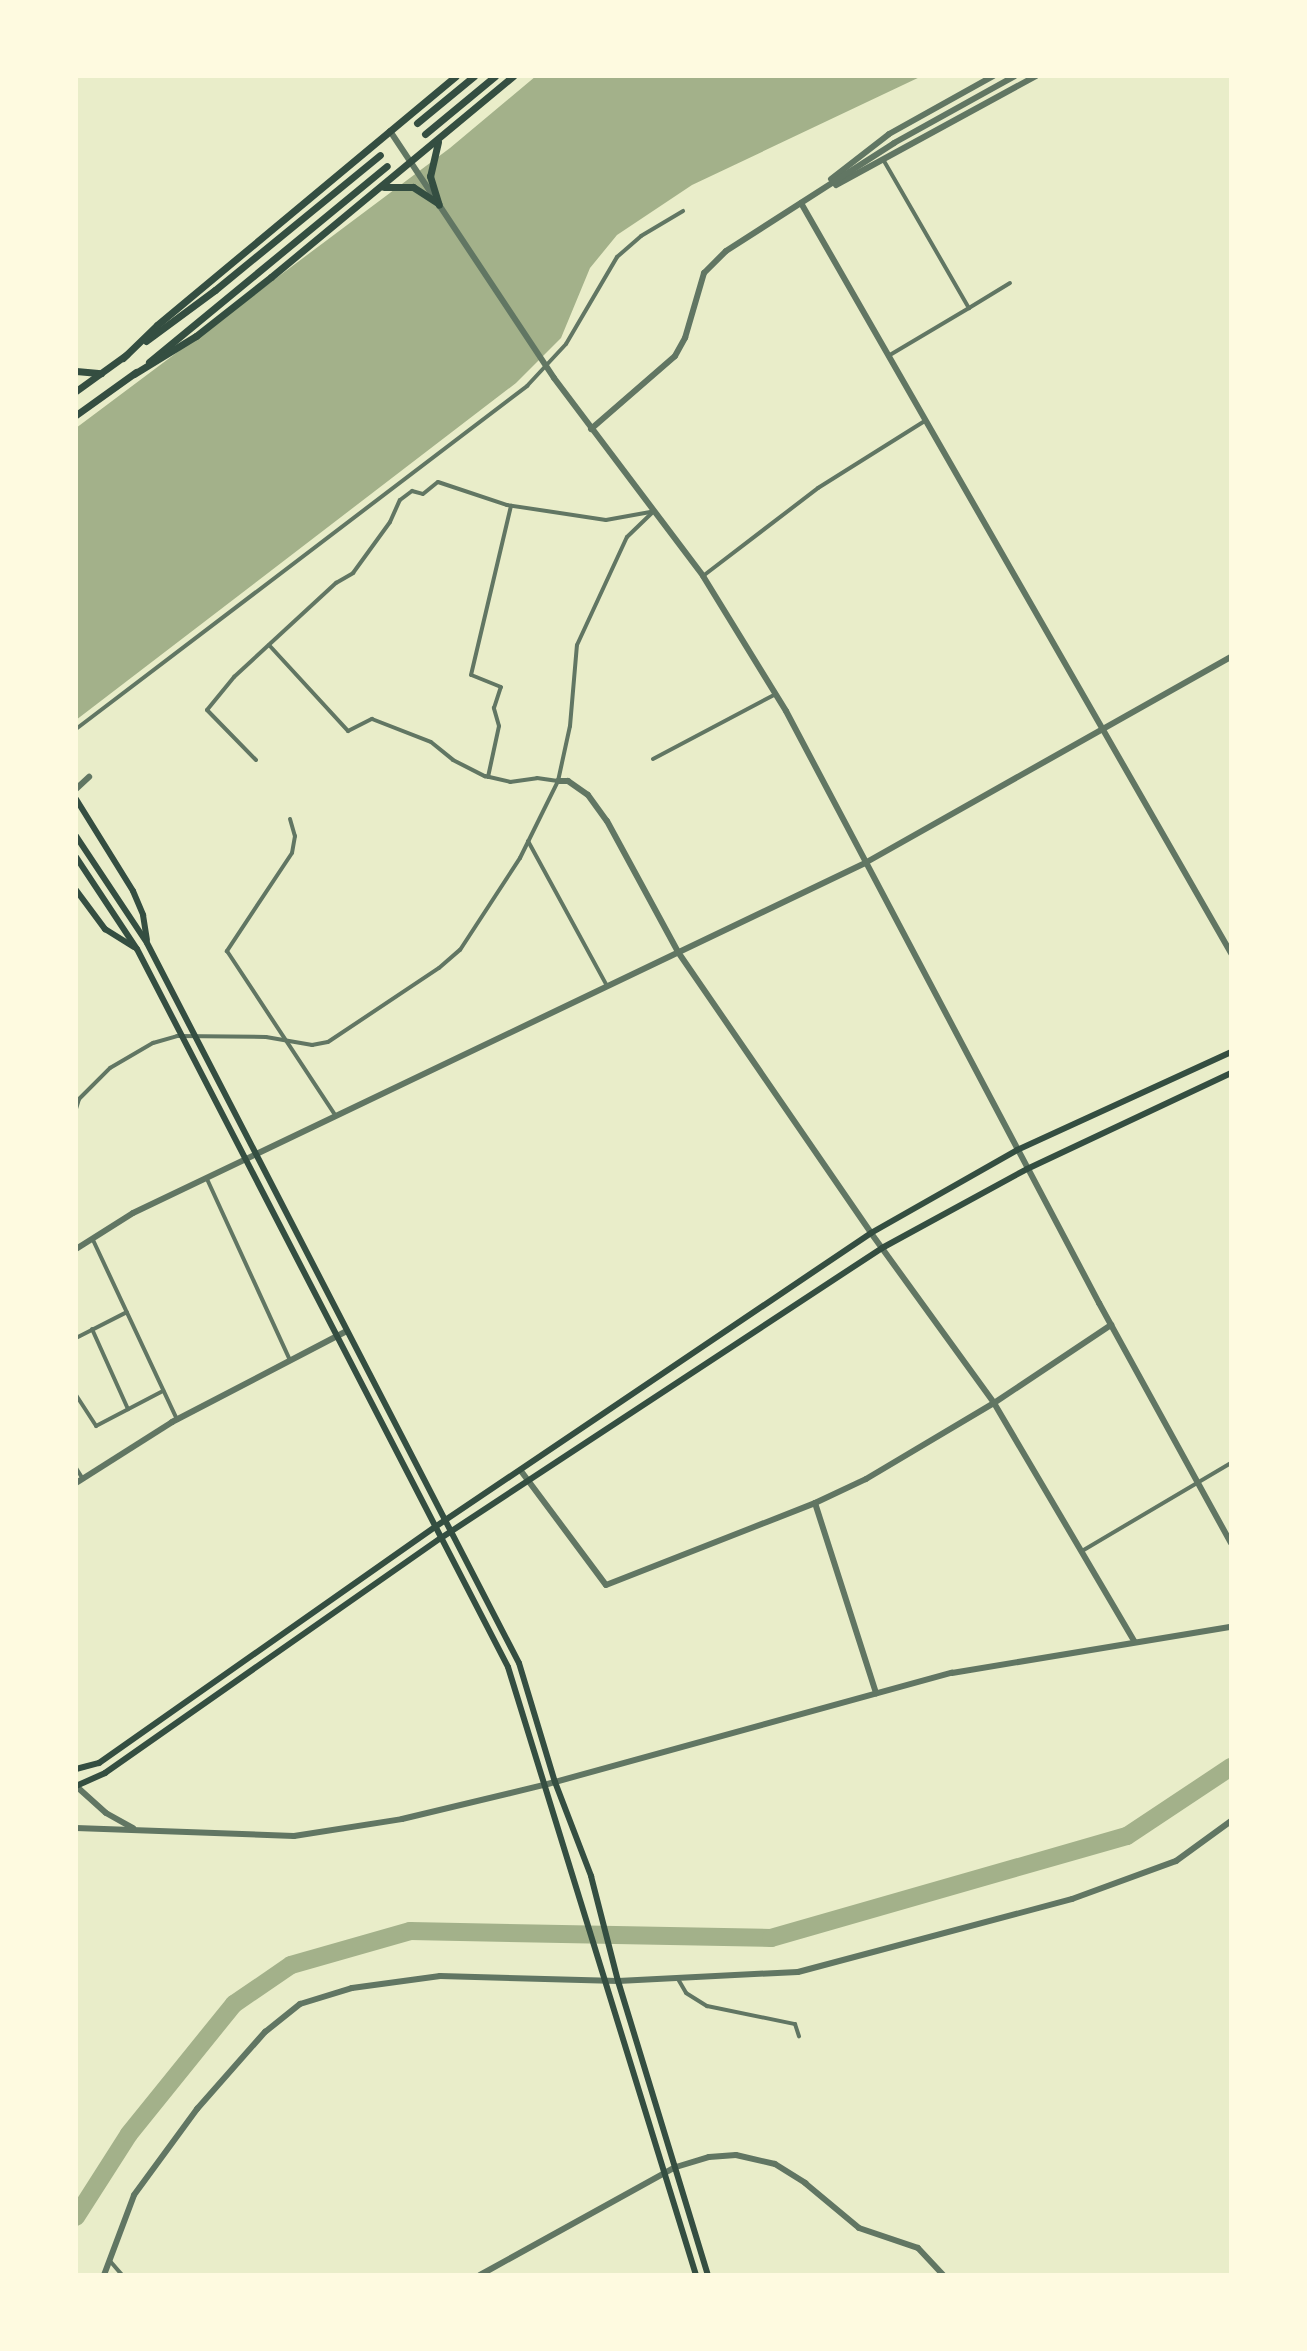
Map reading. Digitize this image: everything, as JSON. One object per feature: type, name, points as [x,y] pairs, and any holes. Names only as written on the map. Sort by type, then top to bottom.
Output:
[{"type":"main road","points":[[123,358],[157,325],[456,76]]},
{"type":"main road","points":[[417,123],[474,76]]},
{"type":"main road","points":[[425,134],[495,76]]},
{"type":"main road","points":[[76,415],[196,336],[412,164],[513,76]]},
{"type":"main road","points":[[439,205],[430,176],[435,149],[443,135]]},
{"type":"main road","points":[[76,391],[215,290],[380,155]]},
{"type":"main road","points":[[134,374],[387,166]]},
{"type":"main road","points":[[383,187],[413,187],[439,205]]},
{"type":"main road","points":[[76,371],[101,373]]},
{"type":"main road","points":[[76,799],[133,891],[143,915],[147,943]]},
{"type":"main road","points":[[76,836],[147,943],[519,1663],[555,1782],[591,1876],[618,1981],[708,2275]]},
{"type":"main road","points":[[76,857],[137,949],[508,1667],[696,2275]]},
{"type":"main road","points":[[76,890],[105,929],[137,949]]},
{"type":"main road","points":[[76,1769],[99,1763],[435,1527],[871,1233],[1017,1150],[1231,1052]]},
{"type":"main road","points":[[76,1786],[105,1773],[441,1538],[882,1248],[1027,1169],[1231,1073]]},
{"type":"street","points":[[801,203],[889,134],[993,76]]},
{"type":"street","points":[[591,429],[675,356],[685,338],[704,273],[726,251],[894,143],[1015,76]]},
{"type":"street","points":[[801,203],[884,161],[1036,76]]},
{"type":"street","points":[[390,131],[554,378],[703,576],[776,694],[1027,1169],[1231,1543]]},
{"type":"street","points":[[884,161],[969,308]]},
{"type":"street","points":[[801,203],[1231,953]]},
{"type":"street","points":[[76,729],[527,386],[566,344],[617,257],[641,236],[683,211]]},
{"type":"street","points":[[888,356],[1010,283]]},
{"type":"street","points":[[703,576],[818,488],[925,421]]},
{"type":"street","points":[[256,760],[207,710],[234,677],[336,583],[353,573],[390,522],[400,500],[412,491],[423,494],[438,482],[511,506],[606,520],[653,512]]},
{"type":"street","points":[[488,777],[499,726],[494,708],[501,687],[471,675],[511,506]]},
{"type":"street","points":[[76,1109],[79,1099],[110,1068],[153,1043],[183,1036],[266,1037],[312,1045],[328,1042],[439,968],[460,950],[528,841],[558,781],[570,726],[577,645],[627,537],[653,512]]},
{"type":"street","points":[[269,645],[348,731],[372,719],[431,742],[453,760],[488,777],[510,782],[537,778],[568,781],[588,795],[607,821],[678,952],[871,1233],[994,1403],[1135,1642]]},
{"type":"street","points":[[76,1249],[133,1213],[865,863],[1231,657]]},
{"type":"street","points":[[653,759],[776,694]]},
{"type":"street","points":[[76,789],[89,777]]},
{"type":"street","points":[[290,819],[295,836],[292,853],[227,951],[335,1116]]},
{"type":"street","points":[[528,841],[607,986]]},
{"type":"street","points":[[207,1179],[290,1360]]},
{"type":"street","points":[[92,1238],[177,1419]]},
{"type":"street","points":[[76,1338],[127,1312]]},
{"type":"street","points":[[521,1471],[606,1585],[815,1503],[866,1479],[994,1403],[1111,1325]]},
{"type":"street","points":[[92,1329],[128,1409]]},
{"type":"street","points":[[76,1483],[177,1419],[347,1331]]},
{"type":"street","points":[[76,1395],[96,1426],[163,1391]]},
{"type":"street","points":[[1082,1551],[1231,1463]]},
{"type":"street","points":[[76,1468],[83,1479]]},
{"type":"street","points":[[815,1503],[876,1693]]},
{"type":"street","points":[[76,1828],[294,1836],[402,1819],[544,1785],[952,1673],[1231,1627]]},
{"type":"street","points":[[76,1786],[106,1813],[144,1832]]},
{"type":"street","points":[[104,2275],[134,2195],[197,2109],[265,2032],[300,2004],[352,1988],[440,1976],[618,1981],[798,1972],[1072,1899],[1176,1861],[1231,1821]]},
{"type":"street","points":[[678,1979],[686,1993],[707,2006],[795,2024],[799,2036]]},
{"type":"street","points":[[480,2275],[676,2167],[709,2157],[736,2155],[775,2164],[805,2183],[859,2228],[918,2248],[943,2275]]},
{"type":"street","points":[[110,2261],[122,2275]]},
{"type":"shaded area","points":[[536,76],[922,76],[692,185],[617,235],[590,268],[561,338],[516,383],[76,720],[76,428],[450,148]]},
{"type":"waterway","points":[[76,2217],[129,2134],[234,2004],[291,1965],[410,1931],[771,1938],[1127,1836],[1231,1767]]}]
